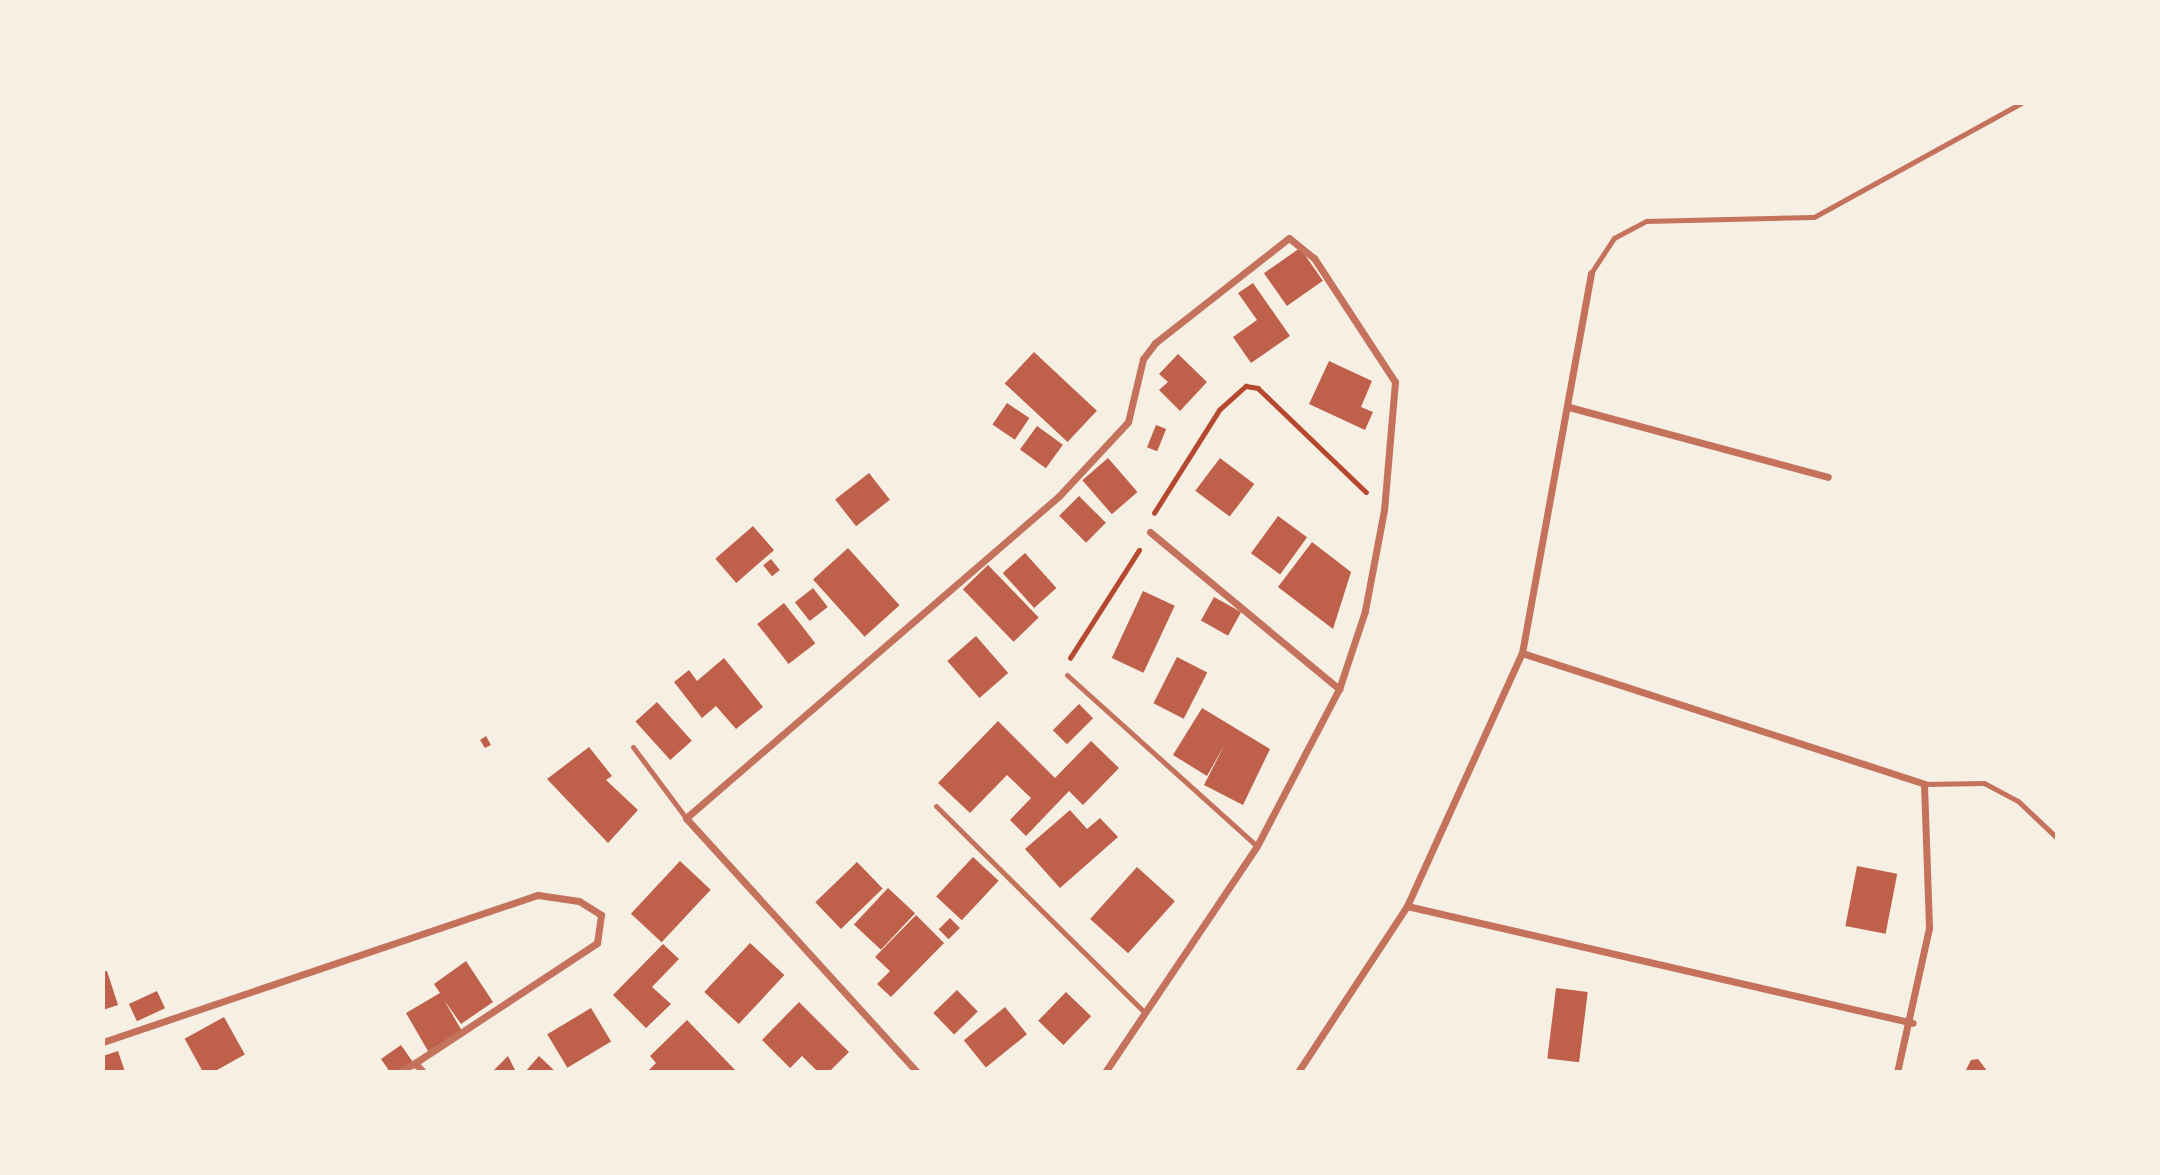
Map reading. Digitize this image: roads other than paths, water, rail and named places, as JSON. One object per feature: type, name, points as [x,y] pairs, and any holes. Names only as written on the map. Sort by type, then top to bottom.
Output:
[{"type":"street","points":[[917,1072],[686,818],[1117,439],[1143,359],[1155,343],[1275,244],[1289,238],[1301,242],[1395,382],[1384,510],[1366,611],[1339,689],[1257,846],[1105,1072]]},
{"type":"street","points":[[1298,1072],[1408,906],[1522,653],[1569,407],[1591,273]]},
{"type":"street","points":[[1569,407],[1828,477]]},
{"type":"street","points":[[1150,532],[1339,689]]},
{"type":"street","points":[[1522,653],[1924,784],[1929,928],[1913,1023],[1897,1072]]},
{"type":"street","points":[[103,1042],[538,895],[579,901],[601,915],[597,943],[399,1072]]},
{"type":"street","points":[[1408,906],[1913,1023]]},
{"type":"street","points":[[415,1063],[423,1072]]},
{"type":"lane","points":[[1591,273],[1614,238],[1646,221],[1814,217],[2021,103]]},
{"type":"lane","points":[[1067,675],[1257,846]]},
{"type":"lane","points":[[633,747],[686,818]]},
{"type":"lane","points":[[1924,784],[1984,783],[2018,800],[2057,838]]},
{"type":"lane","points":[[936,806],[1145,1013]]}]
